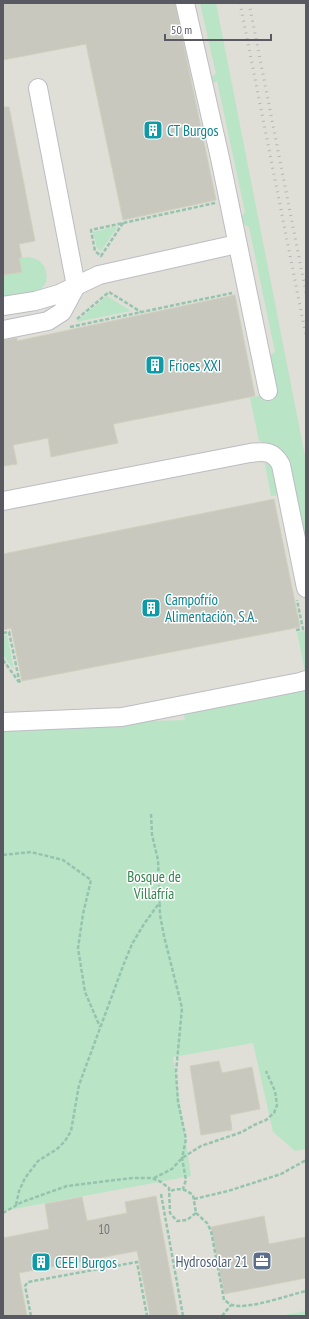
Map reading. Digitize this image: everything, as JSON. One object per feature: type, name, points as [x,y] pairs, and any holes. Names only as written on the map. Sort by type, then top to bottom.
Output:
[{"type":"street","points":[[185,3],[268,391]]},
{"type":"street","points":[[3,330],[48,321],[62,312],[76,286],[38,88]]},
{"type":"street","points":[[3,306],[59,294],[99,275],[237,244]]},
{"type":"street","points":[[3,501],[250,453],[266,452],[273,454],[281,465],[306,588]]},
{"type":"street","points":[[3,722],[122,716],[253,692],[306,680]]},
{"type":"path","points":[[123,223],[101,256],[95,251],[91,230],[123,223],[219,202]]},
{"type":"path","points":[[140,312],[109,292],[68,327],[239,292]]},
{"type":"path","points":[[3,633],[9,632],[20,684],[3,660]]},
{"type":"path","points":[[151,814],[152,835],[158,860],[160,915],[182,1008],[176,1072],[178,1102],[186,1139],[182,1158],[186,1180],[183,1189]]},
{"type":"path","points":[[3,855],[31,852],[63,860],[91,880],[83,914],[78,948],[86,992],[101,1027]]},
{"type":"path","points":[[16,1205],[19,1191],[25,1178],[38,1161],[57,1149],[65,1141],[70,1131],[79,1085],[123,966],[132,944],[160,902]]},
{"type":"path","points":[[153,1179],[172,1169],[182,1158],[201,1146],[242,1132],[266,1120],[274,1114],[277,1105],[275,1091],[266,1071]]},
{"type":"path","points":[[194,1199],[228,1192],[281,1174],[306,1160]]},
{"type":"path","points":[[3,1213],[16,1205],[67,1186],[132,1178],[153,1179],[161,1182],[169,1188],[170,1213],[177,1221],[187,1220],[196,1213]]},
{"type":"path","points":[[169,1192],[175,1189],[183,1189],[193,1195],[196,1213],[207,1223],[211,1231],[224,1300],[231,1305],[241,1306],[256,1304],[306,1291]]},
{"type":"path","points":[[161,1194],[183,1316]]},
{"type":"path","points":[[31,1316],[26,1286],[28,1282],[137,1262],[147,1316]]},
{"type":"path","points":[[222,1316],[231,1305]]},
{"type":"shaded area","points":[[3,3],[306,3],[306,1316],[3,1316]]},
{"type":"green space","points":[[200,3],[216,3],[306,461],[306,549],[272,445],[259,441],[250,398],[277,392],[269,356],[275,352],[249,227],[238,221],[245,212],[217,81],[209,85],[208,79],[216,74]]},
{"type":"green space","points":[[118,226],[101,251],[97,248],[93,232]]},
{"type":"green space","points":[[29,257],[38,260],[44,266],[46,280],[44,286],[32,294],[3,301],[3,275],[22,272],[19,258]]},
{"type":"green space","points":[[107,296],[131,311],[76,322]]},
{"type":"green space","points":[[264,459],[271,465],[273,470],[278,495],[271,496]]},
{"type":"green space","points":[[305,631],[306,670],[305,672],[297,632]]},
{"type":"green space","points":[[7,635],[14,670],[3,655],[3,636]]},
{"type":"green space","name":"Bosque de Villafría","points":[[306,688],[306,1149],[295,1151],[273,1132],[253,1043],[173,1057],[191,1176],[3,1211],[3,726],[185,720],[184,714]]},
{"type":"green space","points":[[306,1311],[306,1316],[280,1316]]},
{"type":"building","name":"CT Burgos","points":[[3,3],[175,3],[216,200],[123,220],[86,44],[3,60]]},
{"type":"building","points":[[3,107],[9,107],[35,241],[19,244],[22,258],[19,258],[22,272],[3,275]]},
{"type":"building","name":"Frioes XXI","points":[[235,295],[255,396],[113,424],[118,443],[51,457],[48,438],[13,445],[17,464],[3,466],[3,340],[17,338],[17,341]]},
{"type":"building","name":"Campofrío Alimentación, S.A.","points":[[274,499],[300,627],[22,681],[11,628],[3,630],[3,554]]},
{"type":"building","points":[[219,1061],[222,1073],[252,1067],[260,1109],[230,1115],[232,1130],[201,1135],[190,1066]]},
{"type":"building","name":"CEEI Burgos","points":[[156,1196],[178,1316],[150,1316],[137,1251],[19,1273],[27,1316],[3,1316],[3,1238],[49,1229],[45,1204],[82,1197],[87,1221],[127,1213],[125,1202]]},
{"type":"building","name":"Hydrosolar 21","points":[[264,1216],[269,1244],[306,1237],[306,1278],[224,1294],[211,1227]]},
{"type":"railway","points":[[240,3],[306,336]]},
{"type":"railway","points":[[249,3],[306,293]]},
{"type":"place","name":"CT Burgos","points":[[153,130]]},
{"type":"place","name":"Frioes XXI","points":[[155,365]]},
{"type":"place","name":"Campofrío Alimentación, S.A.","points":[[151,608]]},
{"type":"place","name":"Hydrosolar 21","points":[[262,1261]]},
{"type":"place","name":"CEEI Burgos","points":[[41,1262]]}]
